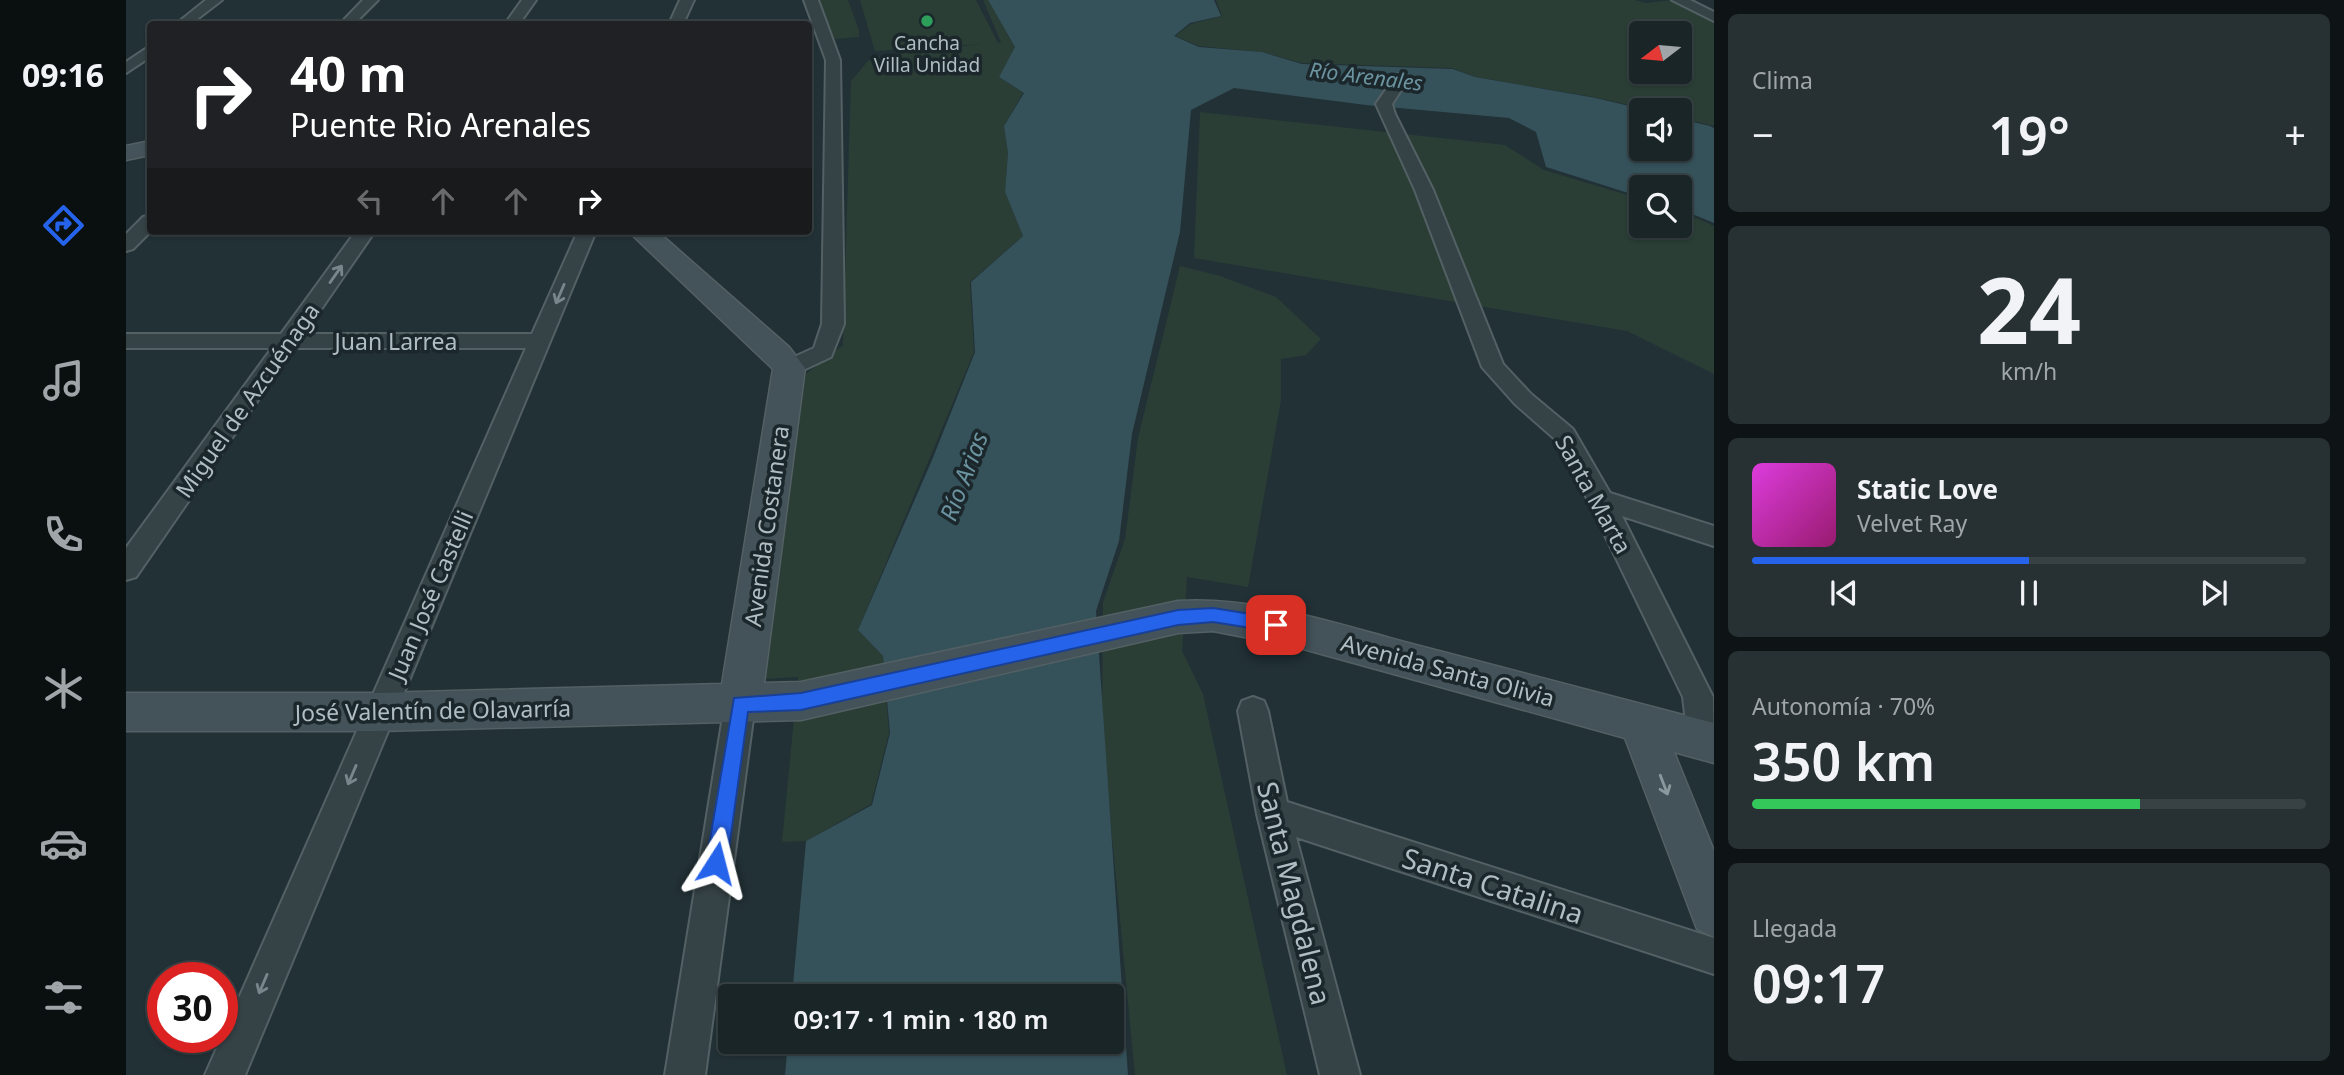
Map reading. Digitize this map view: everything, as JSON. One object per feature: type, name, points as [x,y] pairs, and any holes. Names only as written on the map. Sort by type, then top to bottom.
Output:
[{"type":"main road","points":[[126,153],[147,149]]},
{"type":"main road","points":[[645,235],[778,354],[789,368]]},
{"type":"main road","name":"Avenida Costanera","points":[[740,704],[789,368]]},
{"type":"main road","name":"Avenida Santa Olivia","points":[[801,701],[1178,617],[1213,615],[1296,630],[1709,741]]},
{"type":"main road","name":"José Valentín de Olavarría","points":[[126,712],[379,712],[801,701]]},
{"type":"main road","points":[[1640,721],[1714,912]]},
{"type":"street","points":[[187,21],[215,0]]},
{"type":"street","points":[[350,21],[371,0]]},
{"type":"street","points":[[514,21],[529,0]]},
{"type":"street","points":[[677,21],[687,0]]},
{"type":"street","points":[[789,368],[823,352],[833,324],[826,159],[833,60],[811,0]]},
{"type":"street","points":[[1679,0],[1714,17]]},
{"type":"street","points":[[126,69],[147,52]]},
{"type":"street","name":"Santa Marta","points":[[1401,78],[1384,104],[1387,114],[1424,191],[1493,367],[1516,392],[1565,435],[1601,500],[1698,697],[1709,741]]},
{"type":"street","points":[[126,245],[147,224]]},
{"type":"street","name":"Miguel de Azcuénaga","points":[[126,569],[363,235]]},
{"type":"street","name":"Juan José Castelli","points":[[225,1075],[585,235]]},
{"type":"street","name":"Juan Larrea","points":[[126,341],[540,341]]},
{"type":"street","points":[[1601,500],[1714,536]]},
{"type":"street","name":"Avenida Costanera","points":[[685,1075],[740,704]]},
{"type":"street","name":"Santa Magdalena","points":[[1253,711],[1273,814],[1340,1075]]},
{"type":"street","name":"Santa Catalina","points":[[1273,814],[1714,956]]},
{"type":"green space","points":[[820,0],[848,0],[859,37],[835,39]]},
{"type":"green space","points":[[860,0],[976,0],[998,43],[1001,42],[983,0],[988,0],[1015,47],[999,77],[1023,93],[1004,126],[1008,153],[1005,192],[1023,236],[970,282],[974,352],[858,630],[883,656],[889,733],[871,804],[806,841],[782,842],[798,677],[760,679],[806,374],[843,345],[851,81],[868,61],[878,56],[981,44],[875,51]]},
{"type":"green space","points":[[1216,0],[1635,0],[1646,3],[1672,0],[1714,20],[1714,126],[1692,121],[1692,98],[1629,98],[1629,105],[1476,77],[1452,68],[1302,63],[1262,52],[1199,46],[1175,36],[1191,24],[1222,16]]},
{"type":"green space","points":[[1200,112],[1505,145],[1544,170],[1629,195],[1629,238],[1692,238],[1692,216],[1714,226],[1714,374],[1627,331],[1194,258]]},
{"type":"green space","points":[[1180,266],[1220,276],[1276,297],[1321,339],[1306,355],[1281,359],[1281,400],[1248,587],[1187,577],[1182,651],[1203,694],[1287,1075],[1135,1075],[1102,733],[1103,602],[1125,539],[1138,438]]},
{"type":"water","points":[[988,0],[1214,0],[1221,16],[1190,23],[1174,36],[1199,47],[1262,52],[1302,64],[1453,69],[1475,77],[1629,106],[1629,161],[1692,161],[1692,122],[1710,126],[1714,128],[1714,223],[1692,214],[1692,175],[1629,175],[1629,193],[1546,167],[1536,132],[1509,118],[1366,105],[1234,88],[1191,110],[1180,232],[1132,434],[1119,541],[1096,611],[1122,984],[793,984],[806,841],[872,805],[890,733],[883,656],[858,630],[932,460],[975,352],[971,282],[1023,236],[1005,192],[1008,153],[1004,126],[1024,93],[999,77],[1015,47]]},
{"type":"water","points":[[1124,1017],[1128,1075],[785,1075],[787,1054],[1124,1054]]},
{"type":"place","name":"Cancha Villa Unidad","points":[[927,21]]},
{"type":"route","points":[[716,863],[740,704],[801,701],[1178,617],[1213,615],[1276,625]]},
{"type":"water label","name":"Río Arenales","points":[[1366,76]]},
{"type":"water label","name":"Río Arias","points":[[963,476]]}]
